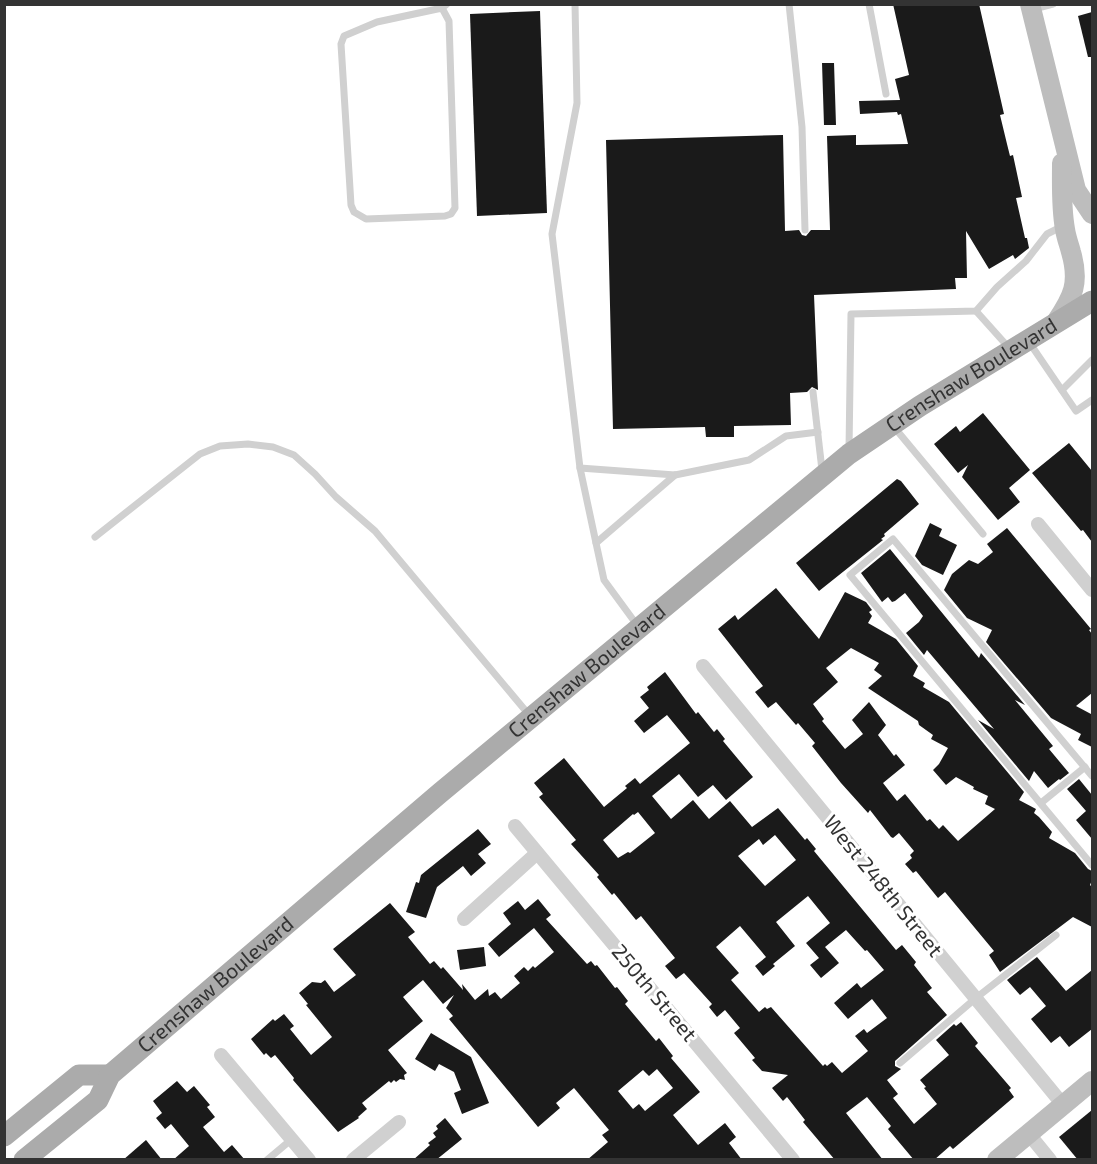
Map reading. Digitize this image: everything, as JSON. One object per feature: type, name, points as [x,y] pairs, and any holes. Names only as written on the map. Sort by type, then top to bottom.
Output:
[{"type":"main road","points":[[1031,7],[1076,190],[1092,214]]},
{"type":"main road","points":[[1056,322],[1071,300],[1075,285],[1075,268],[1062,211],[1062,130]]},
{"type":"main road","name":"Crenshaw Boulevard","points":[[24,1160],[98,1100],[110,1075],[440,793],[849,454],[1019,345],[1092,302]]},
{"type":"main road","points":[[4,1136],[80,1075],[110,1075]]},
{"type":"main road","points":[[997,1160],[1092,1081]]},
{"type":"street","points":[[1038,524],[1092,590]]},
{"type":"street","name":"West 248th Street","points":[[703,666],[1064,1106]]},
{"type":"street","name":"250th Street","points":[[515,826],[793,1160]]},
{"type":"street","points":[[464,919],[537,853]]},
{"type":"street","points":[[221,1056],[309,1160]]},
{"type":"street","points":[[353,1160],[399,1122]]},
{"type":"street","points":[[1028,1133],[1050,1160]]},
{"type":"lane","points":[[575,4],[577,103],[552,234],[580,468],[604,580],[640,628]]},
{"type":"lane","points":[[789,4],[801,118],[805,230]]},
{"type":"lane","points":[[868,4],[886,94]]},
{"type":"lane","points":[[1031,7],[1053,4]]},
{"type":"lane","points":[[444,6],[449,21],[455,208],[451,214],[445,216],[366,219],[354,212],[351,205],[341,44],[344,36],[377,22],[444,6]]},
{"type":"lane","points":[[976,310],[1026,261],[1047,234],[1064,225]]},
{"type":"lane","points":[[849,454],[851,314],[976,310],[1019,345],[1062,390],[1076,411],[1092,400]]},
{"type":"lane","points":[[1062,390],[1092,360]]},
{"type":"lane","points":[[813,392],[823,475]]},
{"type":"lane","points":[[892,425],[983,534]]},
{"type":"lane","points":[[580,468],[675,475],[749,460],[786,436],[818,432]]},
{"type":"lane","points":[[95,537],[200,454],[220,446],[248,444],[265,446],[294,455],[336,497],[375,531],[531,718]]},
{"type":"lane","points":[[596,543],[675,475]]},
{"type":"lane","points":[[1092,776],[893,539],[850,575],[1092,865]]},
{"type":"lane","points":[[1041,803],[1085,767]]},
{"type":"lane","points":[[900,1063],[1056,935]]},
{"type":"lane","points":[[267,1160],[292,1139]]},
{"type":"building","points":[[893,4],[979,4],[1004,114],[1000,115],[1010,156],[1013,155],[1022,197],[1016,198],[1029,248],[1015,259],[1013,255],[989,269],[966,231],[967,278],[955,278],[956,289],[814,295],[818,390],[812,387],[807,392],[790,393],[791,425],[734,426],[734,437],[706,437],[705,427],[613,429],[606,140],[783,135],[785,231],[799,230],[802,235],[806,236],[811,230],[830,230],[827,136],[856,135],[856,145],[908,144],[901,114],[898,115],[897,112],[860,114],[859,101],[900,100],[895,79],[909,75]]},
{"type":"building","points":[[540,11],[547,213],[477,216],[470,14]]},
{"type":"building","points":[[1092,12],[1092,57],[1088,57],[1078,16]]},
{"type":"building","points":[[822,63],[834,63],[836,125],[824,125]]},
{"type":"building","points":[[983,413],[1030,470],[1009,488],[1020,502],[998,520],[962,477],[968,465],[958,473],[934,444],[956,426],[960,432]]},
{"type":"building","points":[[1069,443],[1092,471],[1092,542],[1032,473]]},
{"type":"building","points":[[897,479],[919,504],[884,534],[885,536],[881,539],[883,540],[819,591],[796,563]]},
{"type":"building","points":[[930,523],[942,529],[939,536],[957,545],[943,575],[922,565],[915,556]]},
{"type":"building","points":[[1007,528],[1091,629],[1089,630],[1092,634],[1092,693],[1076,706],[1091,714],[1092,712],[1092,747],[1078,740],[1081,734],[1051,718],[986,642],[992,630],[967,618],[944,590],[952,574],[969,560],[978,564],[993,552],[987,544]]},
{"type":"building","points":[[890,549],[979,658],[981,653],[1025,705],[1015,700],[1053,746],[1049,749],[1069,773],[1060,780],[1048,788],[1034,771],[1029,781],[978,720],[994,729],[927,650],[924,655],[906,633],[923,616],[905,593],[895,601],[892,602],[888,597],[882,602],[861,573]]},
{"type":"building","points":[[776,588],[819,639],[845,592],[866,602],[872,610],[869,612],[872,616],[868,623],[896,639],[918,666],[913,676],[925,683],[923,687],[949,702],[1024,792],[1019,800],[1036,809],[1034,813],[1052,832],[1049,838],[1075,853],[1092,871],[1090,885],[1092,887],[1092,927],[1073,917],[1000,972],[989,955],[994,951],[945,892],[938,898],[916,871],[913,873],[905,864],[912,858],[910,855],[914,851],[899,833],[891,837],[870,810],[868,813],[841,783],[812,746],[815,743],[798,723],[796,725],[776,702],[768,708],[755,692],[763,686],[718,629],[735,615],[738,620]],"holes":[[[851,648],[879,663],[874,670],[882,676],[868,688],[918,721],[919,725],[933,735],[931,739],[948,748],[933,770],[946,785],[956,777],[974,787],[973,789],[988,796],[985,804],[995,809],[958,841],[943,825],[939,829],[930,819],[927,821],[905,794],[897,801],[883,783],[905,765],[896,754],[894,756],[878,735],[886,725],[869,702],[852,720],[863,734],[845,749],[822,721],[824,719],[813,704],[838,682],[826,668]]]},
{"type":"building","points":[[665,672],[696,714],[698,712],[714,732],[717,729],[725,739],[723,741],[753,777],[726,800],[713,785],[698,797],[679,774],[652,796],[671,819],[693,800],[709,819],[730,801],[752,827],[778,808],[805,840],[807,838],[816,849],[814,851],[896,950],[902,945],[932,988],[927,992],[947,1015],[895,1061],[895,1066],[901,1069],[887,1080],[898,1094],[893,1098],[914,1124],[937,1104],[920,1080],[949,1055],[936,1040],[954,1024],[956,1026],[961,1022],[978,1043],[975,1046],[1011,1088],[1009,1090],[1014,1097],[953,1149],[950,1146],[934,1160],[914,1160],[888,1129],[891,1126],[867,1097],[846,1113],[883,1160],[835,1160],[803,1122],[805,1120],[787,1097],[783,1101],[772,1088],[788,1075],[762,1071],[752,1060],[755,1058],[734,1033],[740,1028],[725,1010],[717,1017],[709,1007],[712,1004],[684,973],[676,979],[665,966],[675,958],[641,916],[636,920],[614,893],[612,895],[597,877],[599,875],[571,844],[576,840],[539,797],[543,794],[534,783],[564,758],[604,807],[627,788],[625,786],[635,778],[640,784],[690,743],[667,715],[644,733],[634,721],[649,708],[640,697],[649,690],[647,687]],"holes":[[[638,812],[655,833],[630,853],[618,858],[603,840]],[[775,835],[796,860],[765,886],[738,856],[759,839],[763,845]],[[808,896],[830,923],[806,943],[819,958],[810,965],[821,978],[839,963],[825,947],[846,930],[884,970],[861,988],[857,983],[834,1003],[848,1019],[872,999],[887,1018],[867,1033],[864,1029],[855,1036],[868,1051],[842,1073],[832,1062],[823,1066],[771,1007],[767,1009],[765,1007],[759,1012],[731,980],[739,973],[716,947],[740,926],[766,957],[755,966],[763,976],[775,966],[773,964],[795,946],[776,922]]]},
{"type":"building","points":[[1079,779],[1092,795],[1092,839],[1076,820],[1086,811],[1067,789]]},
{"type":"building","points":[[478,829],[491,844],[478,854],[486,863],[471,876],[463,866],[437,887],[426,918],[406,912],[416,882],[419,883],[421,875]]},
{"type":"building","points":[[538,899],[551,915],[546,919],[587,964],[591,961],[595,966],[597,965],[615,988],[617,987],[628,1001],[625,1004],[656,1041],[659,1038],[673,1056],[671,1058],[700,1092],[673,1115],[698,1145],[725,1123],[736,1137],[729,1143],[742,1160],[587,1160],[608,1142],[602,1135],[609,1130],[574,1088],[556,1103],[560,1108],[538,1127],[449,1019],[453,1016],[446,1008],[454,995],[443,1004],[423,980],[403,997],[423,1021],[388,1050],[407,1073],[404,1075],[405,1080],[400,1079],[396,1082],[394,1080],[391,1083],[389,1081],[362,1103],[367,1109],[359,1118],[338,1132],[293,1080],[294,1078],[275,1055],[271,1058],[266,1053],[264,1055],[251,1039],[273,1019],[275,1021],[284,1014],[294,1026],[290,1029],[311,1055],[332,1037],[299,993],[312,982],[321,983],[325,980],[334,992],[356,975],[333,949],[390,903],[415,932],[408,937],[430,964],[434,961],[441,969],[443,967],[463,990],[462,984],[475,1000],[488,989],[489,996],[495,992],[501,999],[520,983],[514,976],[524,967],[528,971],[533,966],[535,968],[554,952],[534,928],[499,957],[488,944],[511,924],[503,913],[518,901],[525,910]],"holes":[[[657,1069],[673,1088],[645,1111],[639,1104],[633,1109],[618,1091],[643,1070],[649,1076]]]},
{"type":"building","points":[[484,947],[486,966],[460,970],[457,950]]},
{"type":"building","points":[[1037,957],[1066,991],[1092,970],[1092,1029],[1069,1047],[1060,1036],[1051,1043],[1031,1019],[1046,1006],[1030,987],[1020,995],[1007,980]]},
{"type":"building","points":[[431,1033],[471,1057],[489,1103],[462,1114],[454,1093],[461,1090],[454,1072],[439,1064],[435,1071],[415,1059]]},
{"type":"building","points":[[177,1081],[187,1092],[194,1086],[210,1105],[207,1107],[215,1117],[203,1127],[224,1152],[232,1145],[245,1160],[173,1160],[189,1146],[171,1124],[165,1129],[156,1118],[162,1113],[153,1101]]},
{"type":"building","points":[[1092,1110],[1092,1160],[1078,1160],[1059,1137]]},
{"type":"building","points":[[445,1118],[462,1139],[436,1160],[413,1160],[430,1145],[428,1143],[436,1137],[433,1133],[438,1129],[436,1126]]},
{"type":"building","points":[[146,1140],[162,1160],[123,1160]]}]
